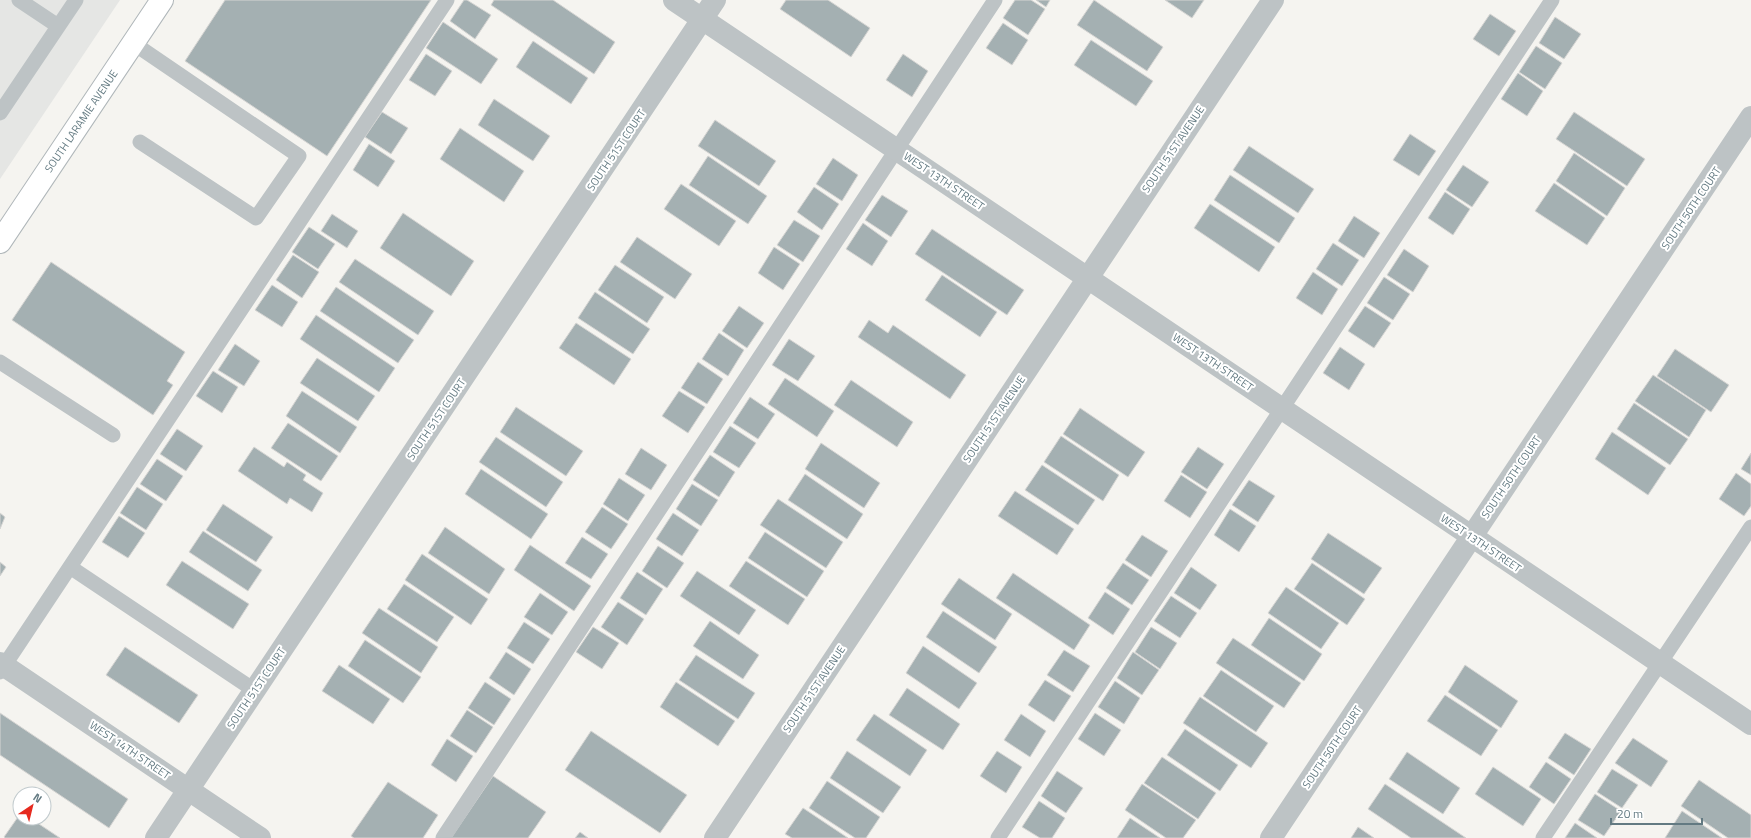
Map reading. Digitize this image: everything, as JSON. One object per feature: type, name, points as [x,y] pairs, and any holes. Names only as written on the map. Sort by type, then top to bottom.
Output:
[{"type":"main road","name":"SOUTH LARAMIE AVENUE","points":[[0,242],[162,0]]},
{"type":"street","name":"WEST 13TH STREET","points":[[674,0],[1751,724]]},
{"type":"street","name":"SOUTH 51ST COURT","points":[[156,838],[716,0]]},
{"type":"street","name":"SOUTH 51ST AVENUE","points":[[715,838],[1273,0]]},
{"type":"street","name":"SOUTH 50TH COURT","points":[[1271,838],[1751,117]]},
{"type":"street","name":"WEST 14TH STREET","points":[[1,667],[188,789],[260,838]]},
{"type":"lane","points":[[19,0],[58,26]]},
{"type":"lane","points":[[0,113],[4,97],[76,0]]},
{"type":"lane","points":[[1,667],[70,567],[447,0]]},
{"type":"lane","points":[[443,838],[995,0]]},
{"type":"lane","points":[[998,838],[1552,0]]},
{"type":"lane","points":[[133,43],[299,156],[256,218],[140,142]]},
{"type":"lane","points":[[0,362],[113,435]]},
{"type":"lane","points":[[1544,838],[1751,527]]},
{"type":"lane","points":[[70,567],[254,690]]},
{"type":"shaded area","points":[[0,0],[120,0],[0,179]]},
{"type":"building","points":[[225,0],[431,0],[327,156],[185,61]]},
{"type":"building","points":[[464,0],[467,0],[491,15],[475,39],[450,21]]},
{"type":"building","points":[[494,0],[553,0],[615,42],[594,74],[491,5]]},
{"type":"building","points":[[786,0],[828,0],[870,28],[851,57],[780,9]]},
{"type":"building","points":[[1015,0],[1031,0],[1045,9],[1028,35],[1003,18]]},
{"type":"building","points":[[1036,0],[1050,0],[1046,7]]},
{"type":"building","points":[[1094,0],[1163,47],[1147,71],[1077,25]]},
{"type":"building","points":[[1165,0],[1204,0],[1192,18]]},
{"type":"building","points":[[1490,14],[1516,31],[1499,56],[1473,39]]},
{"type":"building","points":[[1555,17],[1581,34],[1564,59],[1539,43]]},
{"type":"building","points":[[443,22],[498,59],[481,84],[426,48]]},
{"type":"building","points":[[1003,23],[1028,40],[1012,65],[986,48]]},
{"type":"building","points":[[1091,40],[1153,81],[1136,106],[1074,65]]},
{"type":"building","points":[[533,41],[588,78],[571,104],[516,67]]},
{"type":"building","points":[[1536,46],[1562,63],[1545,89],[1519,72]]},
{"type":"building","points":[[426,54],[452,71],[435,96],[409,80]]},
{"type":"building","points":[[903,54],[928,71],[912,97],[886,80]]},
{"type":"building","points":[[1518,73],[1543,91],[1527,116],[1501,99]]},
{"type":"building","points":[[494,99],[550,136],[533,161],[478,125]]},
{"type":"building","points":[[382,112],[408,128],[391,154],[365,137]]},
{"type":"building","points":[[1574,112],[1645,159],[1627,186],[1556,139]]},
{"type":"building","points":[[715,120],[776,161],[759,186],[698,146]]},
{"type":"building","points":[[460,128],[524,171],[504,202],[440,159]]},
{"type":"building","points":[[1410,134],[1436,151],[1419,176],[1393,160]]},
{"type":"building","points":[[369,144],[395,161],[378,187],[353,170]]},
{"type":"building","points":[[1249,146],[1314,189],[1298,213],[1233,170]]},
{"type":"building","points":[[1574,153],[1625,188],[1607,216],[1556,181]]},
{"type":"building","points":[[708,156],[767,196],[748,224],[689,185]]},
{"type":"building","points":[[833,158],[858,175],[842,201],[816,184]]},
{"type":"building","points":[[1463,165],[1489,182],[1472,207],[1446,190]]},
{"type":"building","points":[[1230,175],[1295,218],[1279,243],[1214,200]]},
{"type":"building","points":[[1554,183],[1605,218],[1587,245],[1535,211]]},
{"type":"building","points":[[681,184],[736,221],[719,246],[664,209]]},
{"type":"building","points":[[814,187],[839,204],[822,230],[797,212]]},
{"type":"building","points":[[1445,192],[1470,209],[1453,235],[1428,218]]},
{"type":"building","points":[[882,195],[908,211],[891,237],[865,220]]},
{"type":"building","points":[[1210,204],[1275,247],[1259,272],[1194,228]]},
{"type":"building","points":[[403,213],[474,261],[451,296],[380,248]]},
{"type":"building","points":[[332,214],[358,231],[347,248],[321,231]]},
{"type":"building","points":[[1354,216],[1380,233],[1364,258],[1338,241]]},
{"type":"building","points":[[794,220],[820,236],[803,262],[777,245]]},
{"type":"building","points":[[863,223],[888,241],[872,266],[846,249]]},
{"type":"building","points":[[309,227],[335,244],[318,269],[292,252]]},
{"type":"building","points":[[932,229],[1024,290],[1007,315],[915,254]]},
{"type":"building","points":[[637,237],[692,274],[675,299],[620,262]]},
{"type":"building","points":[[1333,243],[1359,260],[1342,286],[1316,269]]},
{"type":"building","points":[[774,247],[800,264],[783,290],[758,273]]},
{"type":"building","points":[[1404,249],[1429,266],[1413,292],[1387,275]]},
{"type":"building","points":[[293,255],[319,272],[302,298],[276,280]]},
{"type":"building","points":[[355,259],[434,311],[418,335],[339,282]]},
{"type":"building","points":[[51,262],[185,352],[167,381],[173,385],[153,415],[12,320]]},
{"type":"building","points":[[615,265],[664,297],[647,323],[598,290]]},
{"type":"building","points":[[1313,272],[1338,289],[1322,315],[1296,298]]},
{"type":"building","points":[[942,275],[997,312],[980,337],[925,300]]},
{"type":"building","points":[[1384,277],[1410,294],[1393,320],[1367,303]]},
{"type":"building","points":[[272,285],[298,302],[282,327],[255,310]]},
{"type":"building","points":[[336,287],[414,340],[398,363],[320,311]]},
{"type":"building","points":[[595,292],[650,329],[633,354],[578,318]]},
{"type":"building","points":[[739,306],[764,323],[747,348],[722,331]]},
{"type":"building","points":[[1365,306],[1391,323],[1374,348],[1348,331]]},
{"type":"building","points":[[316,315],[395,368],[379,392],[300,339]]},
{"type":"building","points":[[869,320],[888,333],[893,325],[966,375],[950,399],[858,337]]},
{"type":"building","points":[[576,323],[631,359],[614,385],[559,348]]},
{"type":"building","points":[[719,333],[744,350],[728,376],[702,359]]},
{"type":"building","points":[[789,339],[815,356],[798,381],[772,365]]},
{"type":"building","points":[[235,344],[260,361],[244,386],[218,370]]},
{"type":"building","points":[[1340,347],[1365,364],[1349,390],[1323,373]]},
{"type":"building","points":[[1675,349],[1729,385],[1711,412],[1657,376]]},
{"type":"building","points":[[317,358],[375,396],[358,421],[300,383]]},
{"type":"building","points":[[698,362],[723,379],[707,404],[681,388]]},
{"type":"building","points":[[213,371],[238,387],[222,413],[196,396]]},
{"type":"building","points":[[1653,375],[1706,410],[1689,437],[1635,401]]},
{"type":"building","points":[[785,378],[834,411],[817,437],[768,404]]},
{"type":"building","points":[[851,380],[913,422],[897,447],[834,405]]},
{"type":"building","points":[[302,391],[357,427],[340,453],[286,416]]},
{"type":"building","points":[[679,391],[705,407],[688,433],[662,416]]},
{"type":"building","points":[[750,397],[775,414],[758,439],[733,423]]},
{"type":"building","points":[[1634,403],[1688,439],[1670,465],[1617,429]]},
{"type":"building","points":[[516,407],[583,451],[566,476],[500,432]]},
{"type":"building","points":[[1080,408],[1145,452],[1128,477],[1063,434]]},
{"type":"building","points":[[288,423],[338,456],[321,481],[271,448]]},
{"type":"building","points":[[730,426],[756,443],[739,468],[713,452]]},
{"type":"building","points":[[177,429],[203,446],[186,471],[160,454]]},
{"type":"building","points":[[1612,432],[1666,468],[1648,495],[1595,459]]},
{"type":"building","points":[[1061,436],[1119,475],[1103,501],[1044,462]]},
{"type":"building","points":[[496,437],[563,482],[546,507],[479,462]]},
{"type":"building","points":[[821,443],[880,483],[864,508],[805,469]]},
{"type":"building","points":[[254,447],[284,467],[287,462],[306,475],[303,480],[323,493],[312,512],[290,498],[287,504],[238,471]]},
{"type":"building","points":[[1198,447],[1224,464],[1207,489],[1181,472]]},
{"type":"building","points":[[641,448],[667,465],[651,490],[625,474]]},
{"type":"building","points":[[1751,453],[1751,475],[1741,469]]},
{"type":"building","points":[[710,455],[735,472],[719,497],[693,480]]},
{"type":"building","points":[[157,459],[183,476],[166,501],[140,484]]},
{"type":"building","points":[[1042,465],[1095,500],[1078,525],[1025,490]]},
{"type":"building","points":[[481,469],[548,514],[531,539],[465,494]]},
{"type":"building","points":[[1736,473],[1751,484],[1751,506],[1744,516],[1719,499]]},
{"type":"building","points":[[805,474],[863,514],[847,539],[788,500]]},
{"type":"building","points":[[1181,475],[1207,492],[1190,518],[1164,501]]},
{"type":"building","points":[[619,478],[645,495],[628,521],[603,504]]},
{"type":"building","points":[[1249,480],[1275,496],[1258,522],[1232,505]]},
{"type":"building","points":[[692,484],[718,500],[701,526],[676,509]]},
{"type":"building","points":[[137,487],[163,504],[146,530],[120,513]]},
{"type":"building","points":[[1015,491],[1074,529],[1057,555],[998,516]]},
{"type":"building","points":[[778,499],[843,542],[826,568],[760,525]]},
{"type":"building","points":[[223,504],[273,537],[256,562],[206,530]]},
{"type":"building","points":[[602,507],[628,524],[611,549],[585,532]]},
{"type":"building","points":[[1230,509],[1256,526],[1239,552],[1214,535]]},
{"type":"building","points":[[0,513],[5,517],[0,529]]},
{"type":"building","points":[[673,513],[699,530],[682,556],[656,539]]},
{"type":"building","points":[[119,516],[145,533],[128,558],[102,542]]},
{"type":"building","points":[[445,527],[505,569],[489,594],[428,553]]},
{"type":"building","points":[[203,531],[262,570],[248,591],[189,552]]},
{"type":"building","points":[[765,532],[824,571],[807,597],[748,558]]},
{"type":"building","points":[[1328,533],[1382,568],[1364,594],[1311,559]]},
{"type":"building","points":[[1142,535],[1168,551],[1151,577],[1125,560]]},
{"type":"building","points":[[582,537],[608,554],[591,579],[565,563]]},
{"type":"building","points":[[530,545],[591,586],[574,611],[514,570]]},
{"type":"building","points":[[658,546],[684,563],[667,588],[642,571]]},
{"type":"building","points":[[422,554],[488,599],[471,625],[405,580]]},
{"type":"building","points":[[182,561],[249,604],[233,629],[166,585]]},
{"type":"building","points":[[746,561],[805,599],[788,625],[729,586]]},
{"type":"building","points":[[0,562],[6,567],[0,576]]},
{"type":"building","points":[[1123,563],[1149,580],[1132,605],[1106,588]]},
{"type":"building","points":[[1312,563],[1365,599],[1347,625],[1294,589]]},
{"type":"building","points":[[1191,567],[1217,585],[1200,610],[1174,593]]},
{"type":"building","points":[[697,571],[756,610],[739,635],[680,596]]},
{"type":"building","points":[[637,572],[663,589],[646,615],[620,598]]},
{"type":"building","points":[[1013,573],[1090,625],[1074,650],[996,598]]},
{"type":"building","points":[[959,578],[1012,614],[995,640],[941,604]]},
{"type":"building","points":[[404,584],[454,617],[437,642],[387,609]]},
{"type":"building","points":[[1286,587],[1339,623],[1321,649],[1268,613]]},
{"type":"building","points":[[1105,592],[1130,609],[1113,635],[1088,618]]},
{"type":"building","points":[[540,593],[568,612],[552,635],[524,617]]},
{"type":"building","points":[[1171,596],[1197,613],[1180,638],[1154,621]]},
{"type":"building","points":[[618,602],[644,619],[627,645],[601,627]]},
{"type":"building","points":[[379,608],[438,647],[421,673],[362,633]]},
{"type":"building","points":[[943,611],[997,647],[979,673],[926,637]]},
{"type":"building","points":[[1269,618],[1322,654],[1304,681],[1251,645]]},
{"type":"building","points":[[710,621],[759,655],[743,679],[693,646]]},
{"type":"building","points":[[524,622],[550,639],[533,664],[507,648]]},
{"type":"building","points":[[593,627],[619,643],[602,669],[576,652]]},
{"type":"building","points":[[1151,627],[1177,643],[1160,669],[1135,652]]},
{"type":"building","points":[[1233,638],[1301,683],[1284,708],[1216,663]]},
{"type":"building","points":[[365,640],[421,677],[403,703],[348,666]]},
{"type":"building","points":[[923,646],[977,683],[959,709],[906,673]]},
{"type":"building","points":[[125,647],[198,695],[179,723],[106,675]]},
{"type":"building","points":[[1064,650],[1090,666],[1073,692],[1047,675]]},
{"type":"building","points":[[506,652],[531,669],[514,695],[489,678]]},
{"type":"building","points":[[1133,652],[1159,670],[1142,695],[1117,678]]},
{"type":"building","points":[[696,655],[755,693],[738,719],[679,680]]},
{"type":"building","points":[[339,665],[390,699],[373,724],[322,691]]},
{"type":"building","points":[[1465,665],[1518,701],[1501,728],[1448,692]]},
{"type":"building","points":[[1221,670],[1274,706],[1256,732],[1203,696]]},
{"type":"building","points":[[1045,680],[1071,696],[1054,722],[1028,705]]},
{"type":"building","points":[[1115,681],[1140,698],[1124,724],[1098,707]]},
{"type":"building","points":[[485,682],[511,699],[494,725],[468,708]]},
{"type":"building","points":[[676,682],[735,721],[718,746],[660,707]]},
{"type":"building","points":[[907,688],[960,724],[943,750],[889,715]]},
{"type":"building","points":[[1445,695],[1498,730],[1481,756],[1427,721]]},
{"type":"building","points":[[1200,697],[1268,743],[1251,768],[1183,723]]},
{"type":"building","points":[[467,710],[493,727],[476,753],[450,736]]},
{"type":"building","points":[[0,713],[128,799],[109,828],[52,790],[52,786],[46,786],[0,755]]},
{"type":"building","points":[[1095,713],[1121,730],[1104,756],[1078,739]]},
{"type":"building","points":[[874,714],[927,750],[910,776],[856,740]]},
{"type":"building","points":[[1021,714],[1046,731],[1030,757],[1004,740]]},
{"type":"building","points":[[1185,729],[1238,765],[1220,791],[1167,755]]},
{"type":"building","points":[[591,731],[687,795],[660,833],[565,770]]},
{"type":"building","points":[[1565,733],[1591,749],[1574,775],[1548,758]]},
{"type":"building","points":[[1633,738],[1668,761],[1651,787],[1615,763]]},
{"type":"building","points":[[447,739],[473,756],[456,782],[431,765]]},
{"type":"building","points":[[847,751],[901,787],[883,813],[830,778]]},
{"type":"building","points":[[997,751],[1022,767],[1006,793],[980,776]]},
{"type":"building","points":[[1407,752],[1460,788],[1443,814],[1389,779]]},
{"type":"building","points":[[1162,757],[1216,793],[1198,819],[1144,783]]},
{"type":"building","points":[[1546,762],[1571,779],[1554,804],[1529,787]]},
{"type":"building","points":[[1493,767],[1541,799],[1523,826],[1475,794]]},
{"type":"building","points":[[1612,769],[1638,785],[1622,808],[1597,792]]},
{"type":"building","points":[[1057,771],[1083,788],[1066,813],[1041,796]]},
{"type":"building","points":[[493,776],[546,812],[528,838],[451,838]]},
{"type":"building","points":[[1699,780],[1751,815],[1751,838],[1728,838],[1681,806]]},
{"type":"building","points":[[827,781],[880,817],[866,838],[855,838],[809,808]]},
{"type":"building","points":[[388,782],[438,815],[423,838],[354,838],[351,836]]},
{"type":"building","points":[[1142,784],[1196,820],[1183,838],[1166,838],[1125,810]]},
{"type":"building","points":[[1385,784],[1466,838],[1411,838],[1368,809]]},
{"type":"building","points":[[1595,794],[1621,811],[1604,836],[1578,820]]},
{"type":"building","points":[[1039,801],[1065,818],[1052,838],[1040,838],[1022,827]]},
{"type":"building","points":[[803,808],[848,838],[792,838],[785,834]]},
{"type":"building","points":[[1682,811],[1722,838],[1665,838]]},
{"type":"building","points":[[1130,818],[1160,838],[1117,838]]},
{"type":"building","points":[[1575,823],[1597,838],[1565,838]]},
{"type":"building","points":[[12,826],[42,826],[60,838],[5,838],[4,837]]},
{"type":"building","points":[[1358,827],[1374,838],[1351,838]]},
{"type":"building","points":[[580,832],[588,838],[575,838]]}]
